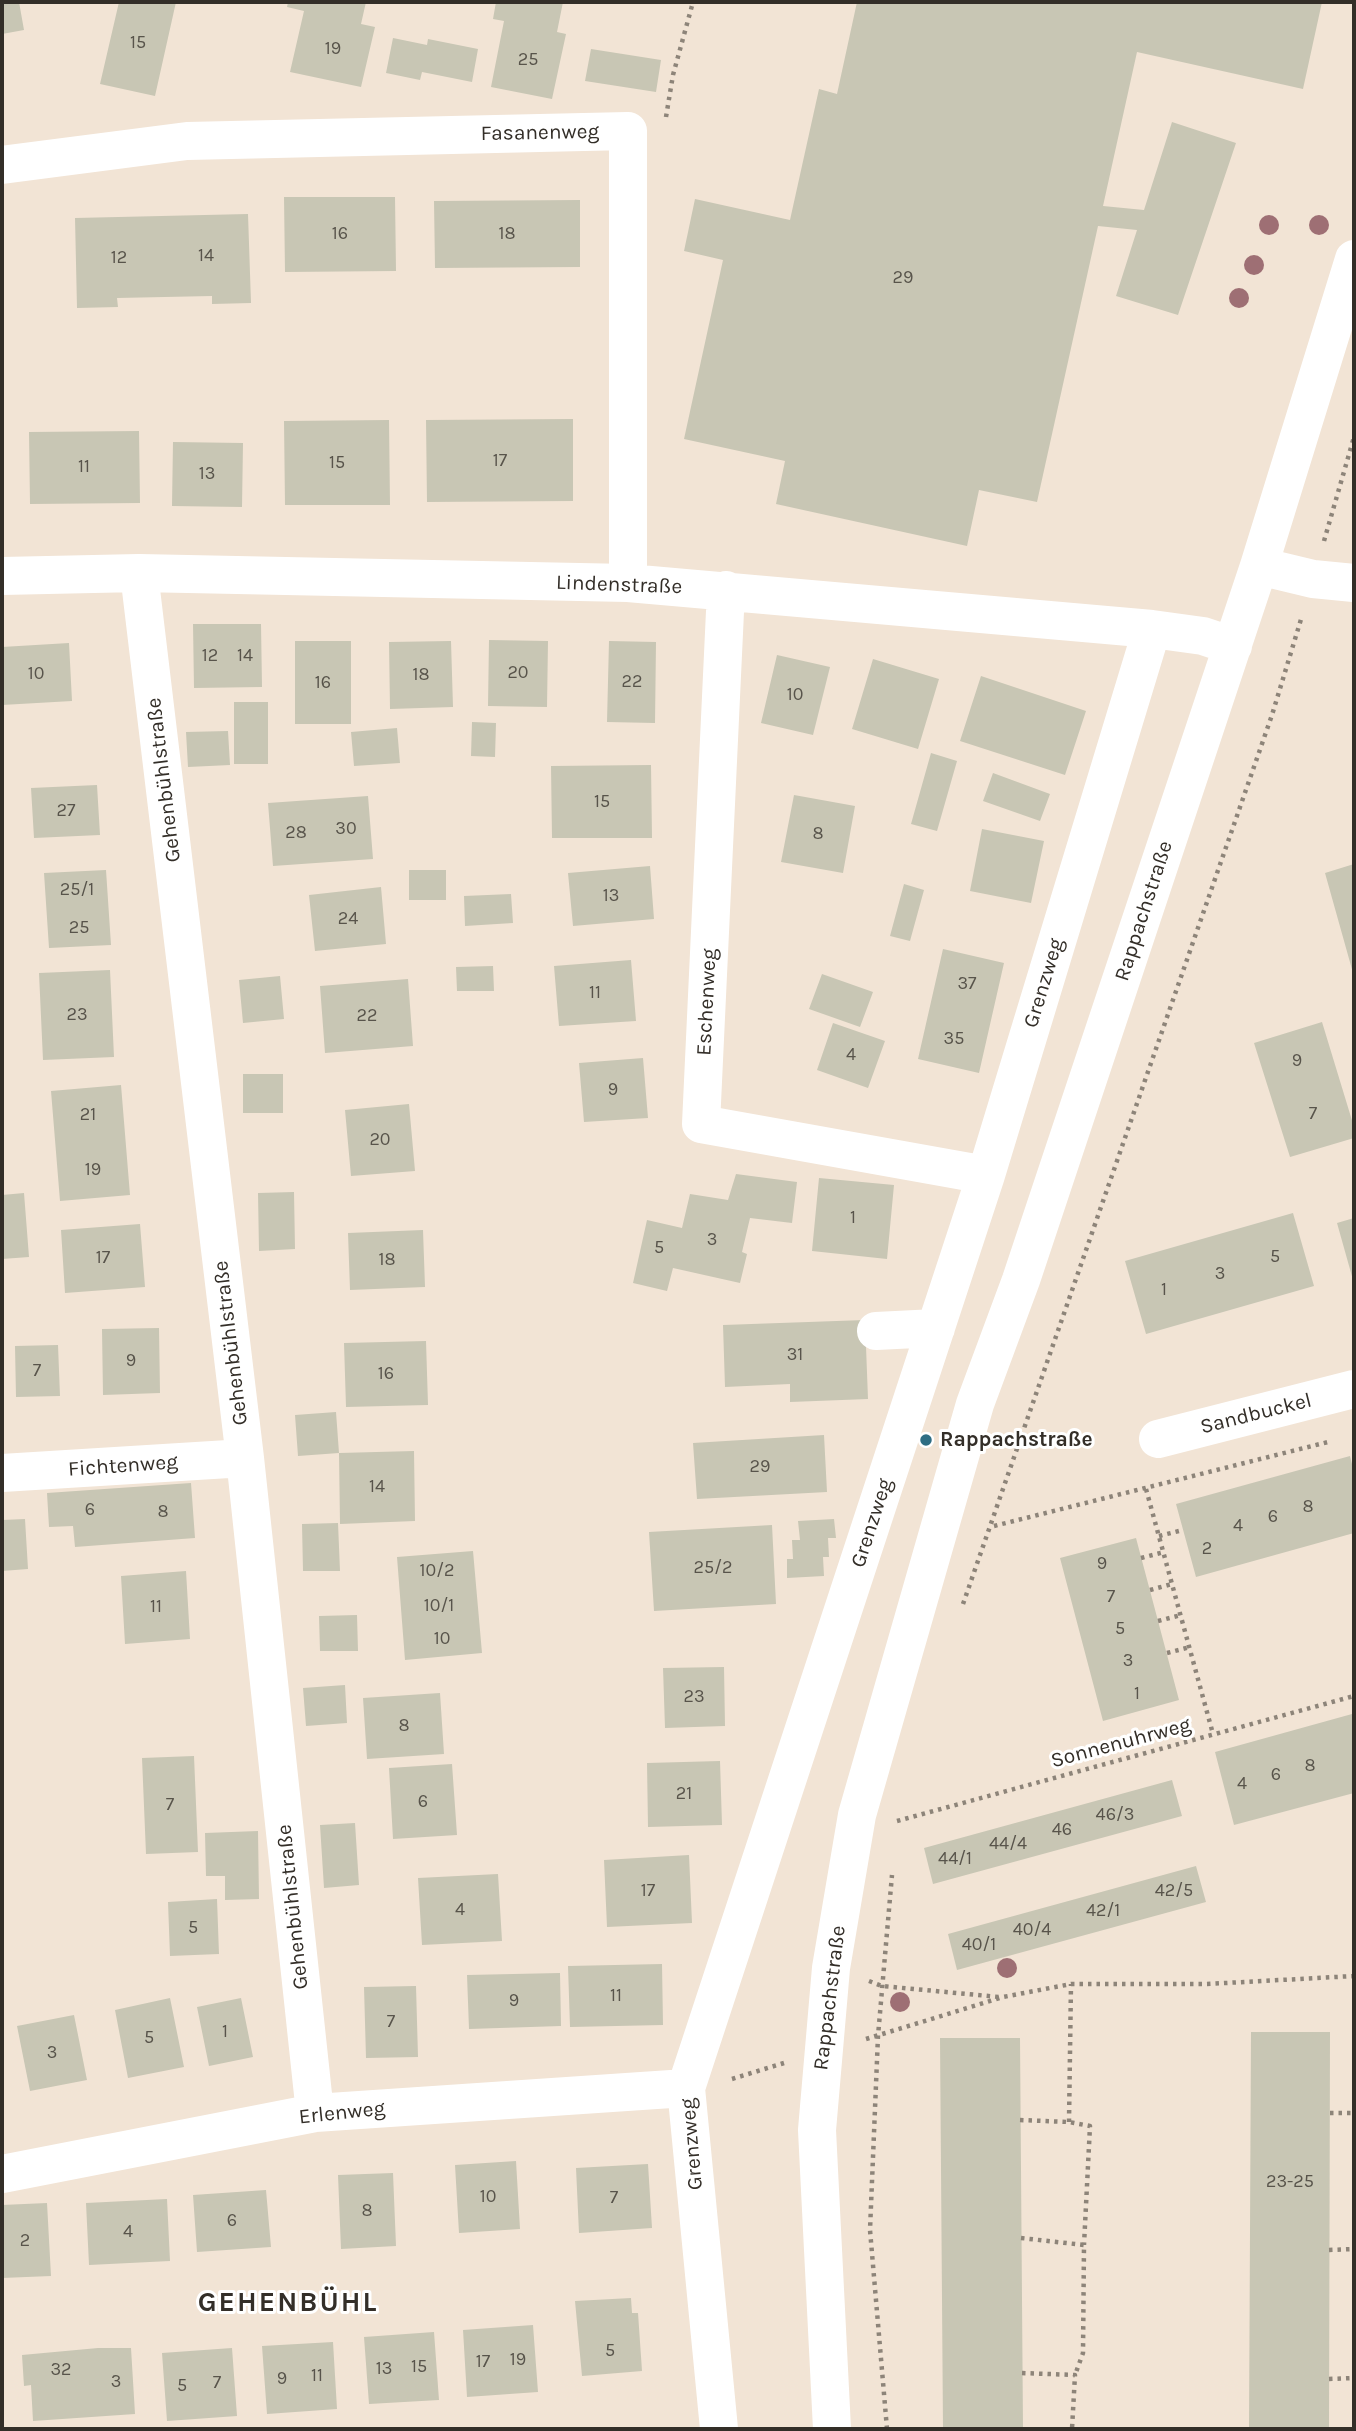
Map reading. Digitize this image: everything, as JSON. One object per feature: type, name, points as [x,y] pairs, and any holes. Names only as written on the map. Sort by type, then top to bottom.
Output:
[{"type":"street","name":"Fasanenweg","points":[[2,165],[187,141],[628,131],[628,583]]},
{"type":"street","name":"Rappachstraße","points":[[832,2429],[817,2130],[831,1968],[857,1815],[959,1455],[1021,1280],[1233,646],[1354,260]]},
{"type":"street","points":[[1259,566],[1313,579],[1354,583]]},
{"type":"street","name":"Lindenstraße","points":[[2,576],[139,573],[628,583],[1152,629],[1203,636],[1233,646]]},
{"type":"street","name":"Gehenbühlstraße","points":[[139,573],[244,1458],[315,2113]]},
{"type":"street","name":"Eschenweg","points":[[726,590],[701,1124],[986,1175]]},
{"type":"street","name":"Grenzweg","points":[[719,2429],[687,2088],[986,1175],[1152,629]]},
{"type":"street","points":[[876,1331],[936,1328]]},
{"type":"street","name":"Sandbuckel","points":[[1158,1439],[1354,1389]]},
{"type":"street","name":"Fichtenweg","points":[[2,1473],[244,1458]]},
{"type":"street","name":"Erlenweg","points":[[2,2174],[315,2113],[687,2088]]},
{"type":"path","points":[[670,93],[693,2]]},
{"type":"path","points":[[1321,552],[1354,437]]},
{"type":"path","points":[[960,1613],[993,1526],[1272,715],[1301,621]]},
{"type":"path","points":[[993,1526],[1153,1488],[1341,1438]]},
{"type":"path","points":[[1146,1489],[1213,1734]]},
{"type":"path","points":[[1159,1536],[1183,1530]]},
{"type":"path","points":[[1141,1558],[1164,1552]]},
{"type":"path","points":[[1150,1590],[1172,1584]]},
{"type":"path","points":[[1158,1621],[1181,1615]]},
{"type":"path","points":[[1167,1653],[1189,1647]]},
{"type":"path","name":"Sonnenuhrweg","points":[[897,1812],[896,1822],[1354,1696]]},
{"type":"path","points":[[887,2429],[870,2230],[878,2036],[892,1863]]},
{"type":"path","points":[[831,1968],[882,1986],[1003,1997]]},
{"type":"path","points":[[687,2088],[741,2078],[822,2049],[878,2036],[1003,1997],[1071,1984],[1207,1984],[1354,1976]]},
{"type":"path","points":[[1069,2122],[1071,1984]]},
{"type":"path","points":[[1330,2113],[1354,2113]]},
{"type":"path","points":[[1020,2120],[1069,2122],[1090,2126],[1084,2245],[1083,2353],[1075,2375],[1072,2429]]},
{"type":"path","points":[[1021,2238],[1084,2245]]},
{"type":"path","points":[[1329,2250],[1354,2249]]},
{"type":"path","points":[[1022,2373],[1075,2375]]},
{"type":"path","points":[[1329,2378],[1354,2378]]},
{"type":"building","points":[[2,2],[19,2],[24,30],[2,34]]},
{"type":"building","points":[[119,2],[176,2],[155,96],[100,84]]},
{"type":"building","points":[[288,2],[366,2],[361,24],[375,27],[361,87],[290,72],[304,11],[287,7]]},
{"type":"building","points":[[496,2],[563,2],[557,32],[566,34],[552,99],[491,87],[504,21],[493,19]]},
{"type":"building","points":[[857,2],[1322,2],[1303,89],[1137,52],[1103,206],[1144,210],[1172,122],[1236,143],[1178,315],[1116,296],[1137,230],[1098,226],[1037,502],[979,490],[967,546],[776,504],[785,461],[684,439],[723,260],[684,251],[695,199],[790,220],[819,89],[837,94]]},
{"type":"building","points":[[393,38],[427,45],[428,39],[478,49],[472,82],[422,72],[420,80],[386,73]]},
{"type":"building","points":[[591,49],[661,60],[656,92],[585,81]]},
{"type":"building","points":[[284,197],[395,197],[396,271],[285,272]]},
{"type":"building","points":[[580,200],[580,267],[435,268],[434,201]]},
{"type":"building","points":[[248,214],[251,303],[212,304],[212,296],[117,298],[118,307],[77,308],[75,218]]},
{"type":"building","points":[[573,419],[573,501],[427,502],[426,420]]},
{"type":"building","points":[[389,420],[390,505],[285,505],[284,421]]},
{"type":"building","points":[[139,431],[140,503],[30,504],[29,432]]},
{"type":"building","points":[[173,442],[243,443],[242,507],[172,506]]},
{"type":"building","points":[[193,624],[261,624],[262,687],[194,688]]},
{"type":"building","points":[[489,640],[548,641],[547,707],[488,706]]},
{"type":"building","points":[[295,641],[351,641],[351,724],[295,724]]},
{"type":"building","points":[[451,641],[453,707],[390,709],[389,642]]},
{"type":"building","points":[[609,641],[656,642],[655,723],[607,722]]},
{"type":"building","points":[[69,643],[72,701],[2,705],[2,647]]},
{"type":"building","points":[[777,655],[830,667],[813,735],[761,723]]},
{"type":"building","points":[[873,659],[939,679],[918,749],[852,729]]},
{"type":"building","points":[[981,676],[1086,711],[1065,775],[960,741]]},
{"type":"building","points":[[234,702],[268,702],[268,764],[234,764]]},
{"type":"building","points":[[472,722],[496,723],[495,757],[471,756]]},
{"type":"building","points":[[397,728],[400,763],[354,766],[351,732]]},
{"type":"building","points":[[228,731],[230,765],[188,767],[186,732]]},
{"type":"building","points":[[931,753],[957,761],[937,831],[911,824]]},
{"type":"building","points":[[651,765],[652,838],[552,838],[551,766]]},
{"type":"building","points":[[993,773],[1050,794],[1040,821],[983,801]]},
{"type":"building","points":[[97,785],[100,835],[34,838],[31,788]]},
{"type":"building","points":[[794,795],[855,806],[843,873],[781,862]]},
{"type":"building","points":[[368,796],[373,859],[273,866],[268,803]]},
{"type":"building","points":[[982,829],[1044,841],[1031,903],[970,891]]},
{"type":"building","points":[[1354,864],[1354,973],[1353,973],[1325,873]]},
{"type":"building","points":[[650,866],[654,919],[573,926],[568,873]]},
{"type":"building","points":[[106,870],[111,945],[49,948],[44,873]]},
{"type":"building","points":[[409,870],[446,870],[446,900],[409,900]]},
{"type":"building","points":[[904,884],[924,890],[910,941],[890,936]]},
{"type":"building","points":[[381,887],[386,944],[315,951],[309,895]]},
{"type":"building","points":[[511,894],[513,923],[465,926],[464,896]]},
{"type":"building","points":[[943,949],[1004,963],[979,1073],[918,1059]]},
{"type":"building","points":[[631,960],[636,1021],[559,1026],[554,966]]},
{"type":"building","points":[[493,966],[494,991],[457,991],[456,967]]},
{"type":"building","points":[[110,970],[114,1057],[43,1060],[39,973]]},
{"type":"building","points":[[822,974],[873,992],[860,1027],[809,1009]]},
{"type":"building","points":[[280,976],[284,1019],[243,1023],[239,980]]},
{"type":"building","points":[[408,979],[413,1046],[325,1053],[320,986]]},
{"type":"building","points":[[1322,1022],[1354,1127],[1354,1138],[1290,1157],[1254,1043]]},
{"type":"building","points":[[833,1023],[885,1041],[868,1088],[817,1070]]},
{"type":"building","points":[[643,1058],[648,1118],[584,1122],[579,1063]]},
{"type":"building","points":[[243,1074],[283,1074],[283,1113],[243,1113]]},
{"type":"building","points":[[121,1085],[130,1195],[60,1201],[51,1091]]},
{"type":"building","points":[[409,1104],[415,1171],[351,1176],[345,1110]]},
{"type":"building","points":[[736,1174],[797,1182],[792,1223],[750,1218],[742,1252],[747,1254],[740,1283],[673,1268],[667,1291],[633,1283],[647,1220],[682,1228],[690,1194],[728,1200]]},
{"type":"building","points":[[819,1178],[894,1185],[887,1259],[812,1251]]},
{"type":"building","points":[[294,1192],[295,1249],[259,1251],[258,1193]]},
{"type":"building","points":[[24,1193],[29,1257],[2,1259],[2,1195]]},
{"type":"building","points":[[1293,1213],[1314,1286],[1146,1334],[1125,1261]]},
{"type":"building","points":[[1354,1218],[1354,1280],[1353,1280],[1337,1223]]},
{"type":"building","points":[[140,1224],[145,1287],[65,1293],[61,1230]]},
{"type":"building","points":[[423,1230],[425,1287],[350,1290],[348,1233]]},
{"type":"building","points":[[865,1320],[868,1399],[790,1402],[790,1384],[725,1387],[723,1325]]},
{"type":"building","points":[[159,1328],[160,1393],[103,1395],[102,1329]]},
{"type":"building","points":[[426,1341],[428,1405],[346,1407],[344,1343]]},
{"type":"building","points":[[58,1345],[60,1396],[16,1397],[15,1346]]},
{"type":"building","points":[[336,1412],[339,1453],[298,1456],[295,1415]]},
{"type":"building","points":[[824,1435],[827,1492],[697,1499],[693,1443]]},
{"type":"building","points":[[414,1451],[415,1521],[340,1524],[339,1453]]},
{"type":"building","points":[[1350,1456],[1354,1472],[1354,1533],[1196,1577],[1176,1504]]},
{"type":"building","points":[[191,1483],[195,1538],[75,1547],[73,1526],[49,1527],[47,1493]]},
{"type":"building","points":[[25,1519],[28,1569],[2,1571],[2,1520]]},
{"type":"building","points":[[834,1519],[836,1538],[828,1538],[829,1557],[823,1557],[824,1576],[787,1578],[787,1559],[793,1559],[792,1540],[800,1540],[798,1521]]},
{"type":"building","points":[[338,1523],[340,1571],[303,1571],[302,1524]]},
{"type":"building","points":[[772,1525],[776,1604],[654,1611],[649,1532]]},
{"type":"building","points":[[1136,1538],[1179,1700],[1103,1721],[1060,1558]]},
{"type":"building","points":[[473,1551],[482,1653],[405,1660],[397,1557]]},
{"type":"building","points":[[186,1571],[190,1639],[125,1644],[121,1576]]},
{"type":"building","points":[[357,1615],[358,1651],[320,1651],[319,1616]]},
{"type":"building","points":[[724,1667],[725,1726],[665,1728],[663,1668]]},
{"type":"building","points":[[345,1685],[347,1723],[306,1726],[303,1688]]},
{"type":"building","points":[[440,1693],[444,1754],[367,1759],[363,1698]]},
{"type":"building","points":[[1352,1714],[1354,1793],[1234,1825],[1215,1752]]},
{"type":"building","points":[[194,1756],[198,1852],[146,1854],[142,1758]]},
{"type":"building","points":[[720,1761],[722,1825],[648,1827],[647,1763]]},
{"type":"building","points":[[452,1764],[457,1835],[393,1839],[389,1768]]},
{"type":"building","points":[[1172,1780],[1182,1816],[933,1884],[924,1848]]},
{"type":"building","points":[[355,1823],[359,1885],[324,1888],[320,1825]]},
{"type":"building","points":[[258,1831],[259,1899],[225,1900],[225,1876],[206,1876],[205,1833]]},
{"type":"building","points":[[689,1855],[692,1923],[607,1927],[604,1860]]},
{"type":"building","points":[[1196,1866],[1206,1902],[957,1970],[948,1934]]},
{"type":"building","points":[[498,1874],[502,1941],[422,1945],[418,1878]]},
{"type":"building","points":[[217,1899],[219,1954],[170,1956],[168,1902]]},
{"type":"building","points":[[662,1964],[663,2025],[570,2027],[568,1966]]},
{"type":"building","points":[[560,1973],[561,2026],[469,2029],[467,1975]]},
{"type":"building","points":[[416,1986],[418,2057],[366,2058],[364,1987]]},
{"type":"building","points":[[170,1998],[184,2067],[128,2078],[115,2010]]},
{"type":"building","points":[[241,1998],[253,2057],[209,2066],[197,2007]]},
{"type":"building","points":[[74,2015],[87,2080],[30,2091],[17,2026]]},
{"type":"building","points":[[1251,2032],[1330,2032],[1329,2428],[1249,2428]]},
{"type":"building","points":[[940,2038],[1020,2038],[1023,2429],[943,2429]]},
{"type":"building","points":[[516,2161],[520,2229],[459,2233],[455,2165]]},
{"type":"building","points":[[648,2164],[652,2228],[579,2233],[576,2168]]},
{"type":"building","points":[[393,2173],[396,2246],[341,2249],[338,2175]]},
{"type":"building","points":[[266,2190],[271,2247],[197,2252],[193,2195]]},
{"type":"building","points":[[167,2199],[170,2261],[89,2265],[86,2203]]},
{"type":"building","points":[[47,2203],[51,2276],[2,2278],[2,2205]]},
{"type":"building","points":[[631,2298],[632,2313],[638,2313],[642,2371],[582,2376],[575,2301]]},
{"type":"building","points":[[533,2325],[538,2392],[467,2397],[463,2330]]},
{"type":"building","points":[[434,2332],[439,2400],[369,2404],[364,2337]]},
{"type":"building","points":[[333,2342],[337,2409],[267,2414],[262,2346]]},
{"type":"building","points":[[98,2348],[131,2348],[135,2414],[33,2421],[31,2385],[24,2386],[22,2355]]},
{"type":"building","points":[[232,2348],[237,2416],[167,2421],[162,2353]]},
{"type":"place","name":"Rappachstraße","points":[[926,1440]]},
{"type":"district","name":"GEHENBÜHL","points":[[288,2303]]}]
